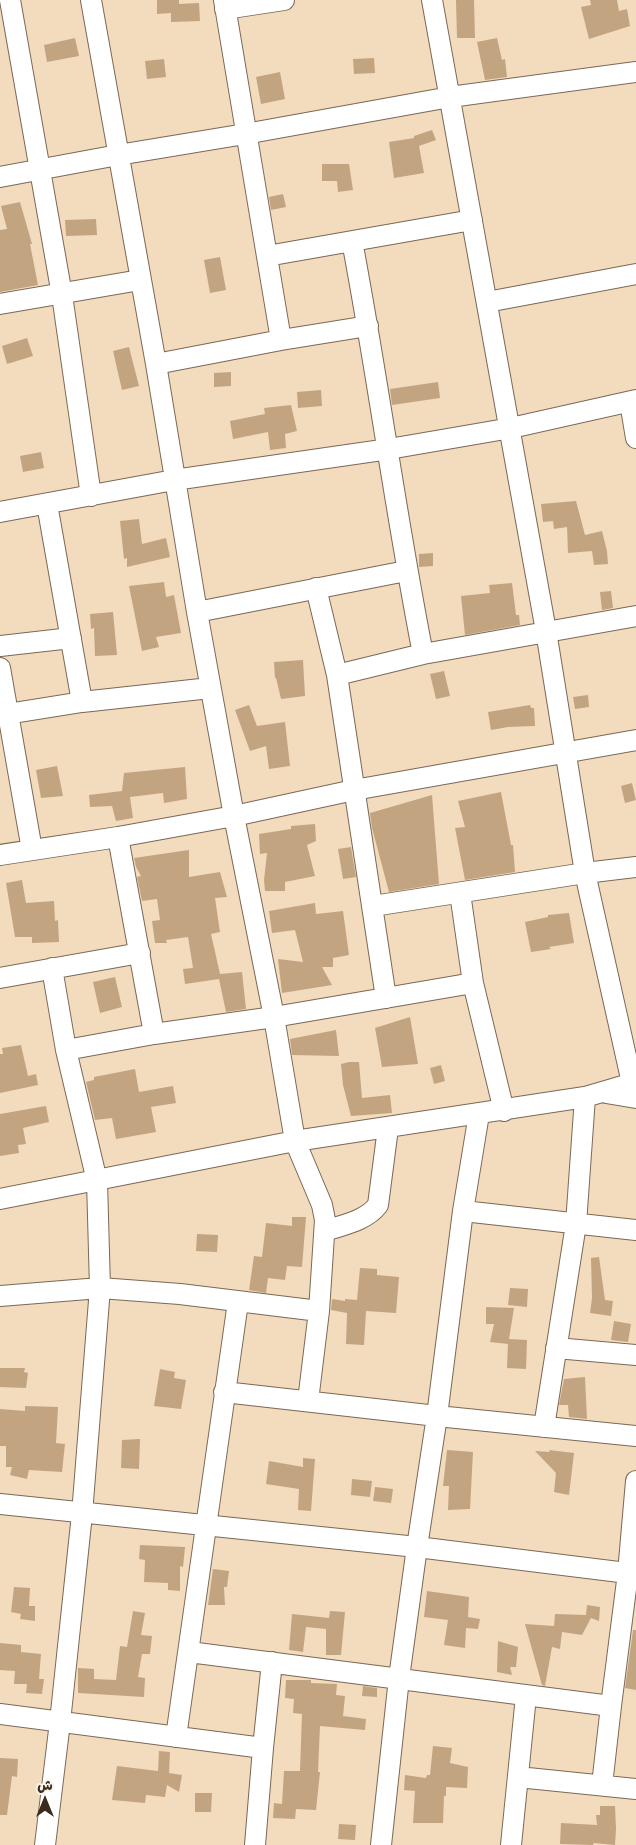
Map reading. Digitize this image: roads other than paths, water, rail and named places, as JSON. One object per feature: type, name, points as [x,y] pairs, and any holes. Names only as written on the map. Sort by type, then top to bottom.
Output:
[{"type":"street","points":[[10,0],[9,44],[41,170],[62,295],[91,496]]},
{"type":"street","points":[[92,0],[156,364],[210,688],[274,1017],[295,1141],[322,1205],[325,1220],[319,1311],[308,1401]]},
{"type":"street","points":[[281,340],[224,4],[284,0]]},
{"type":"street","points":[[0,1199],[295,1141],[504,1111],[635,1088],[585,873],[511,428],[432,0]]},
{"type":"street","points":[[0,177],[450,97],[636,72]]},
{"type":"street","points":[[268,256],[472,220]]},
{"type":"street","points":[[352,241],[368,326],[406,571],[423,654]]},
{"type":"street","points":[[487,302],[636,274]]},
{"type":"street","points":[[0,304],[62,295],[140,280]]},
{"type":"street","points":[[156,364],[281,340],[368,326]]},
{"type":"street","points":[[0,512],[174,480],[388,450],[511,428],[633,401],[636,438]]},
{"type":"street","points":[[47,504],[82,702]]},
{"type":"street","points":[[197,612],[406,571]]},
{"type":"street","points":[[316,588],[336,675],[386,998]]},
{"type":"street","points":[[336,675],[423,654],[636,616]]},
{"type":"street","points":[[0,646],[71,638]]},
{"type":"street","points":[[0,668],[32,850]]},
{"type":"street","points":[[8,714],[82,702],[210,688]]},
{"type":"street","points":[[0,855],[118,837],[234,816],[354,790],[636,740]]},
{"type":"street","points":[[118,837],[154,1034]]},
{"type":"street","points":[[373,906],[585,873],[636,867]]},
{"type":"street","points":[[460,893],[473,983],[504,1111]]},
{"type":"street","points":[[0,978],[140,952]]},
{"type":"street","points":[[45,1845],[82,1514],[100,1288],[97,1181],[66,1050],[52,968]]},
{"type":"street","points":[[66,1050],[473,983]]},
{"type":"street","points":[[544,1427],[576,1224],[593,1095]]},
{"type":"street","points":[[381,1845],[417,1547],[463,1210],[480,1114]]},
{"type":"street","points":[[325,1231],[365,1217],[373,1212],[378,1205],[388,1128]]},
{"type":"street","points":[[463,1210],[636,1230]]},
{"type":"street","points":[[0,1296],[100,1288],[180,1294],[319,1311]]},
{"type":"street","points":[[176,1737],[208,1525],[224,1392],[238,1302]]},
{"type":"street","points":[[556,1348],[636,1355]]},
{"type":"street","points":[[224,1392],[636,1436]]},
{"type":"street","points":[[602,1785],[610,1706],[632,1574],[636,1481]]},
{"type":"street","points":[[0,1504],[82,1514],[417,1547],[632,1574]]},
{"type":"street","points":[[189,1652],[610,1706]]},
{"type":"street","points":[[255,1845],[272,1662]]},
{"type":"street","points":[[510,1845],[526,1696]]},
{"type":"street","points":[[0,1714],[263,1748]]},
{"type":"street","points":[[518,1776],[636,1789]]}]
